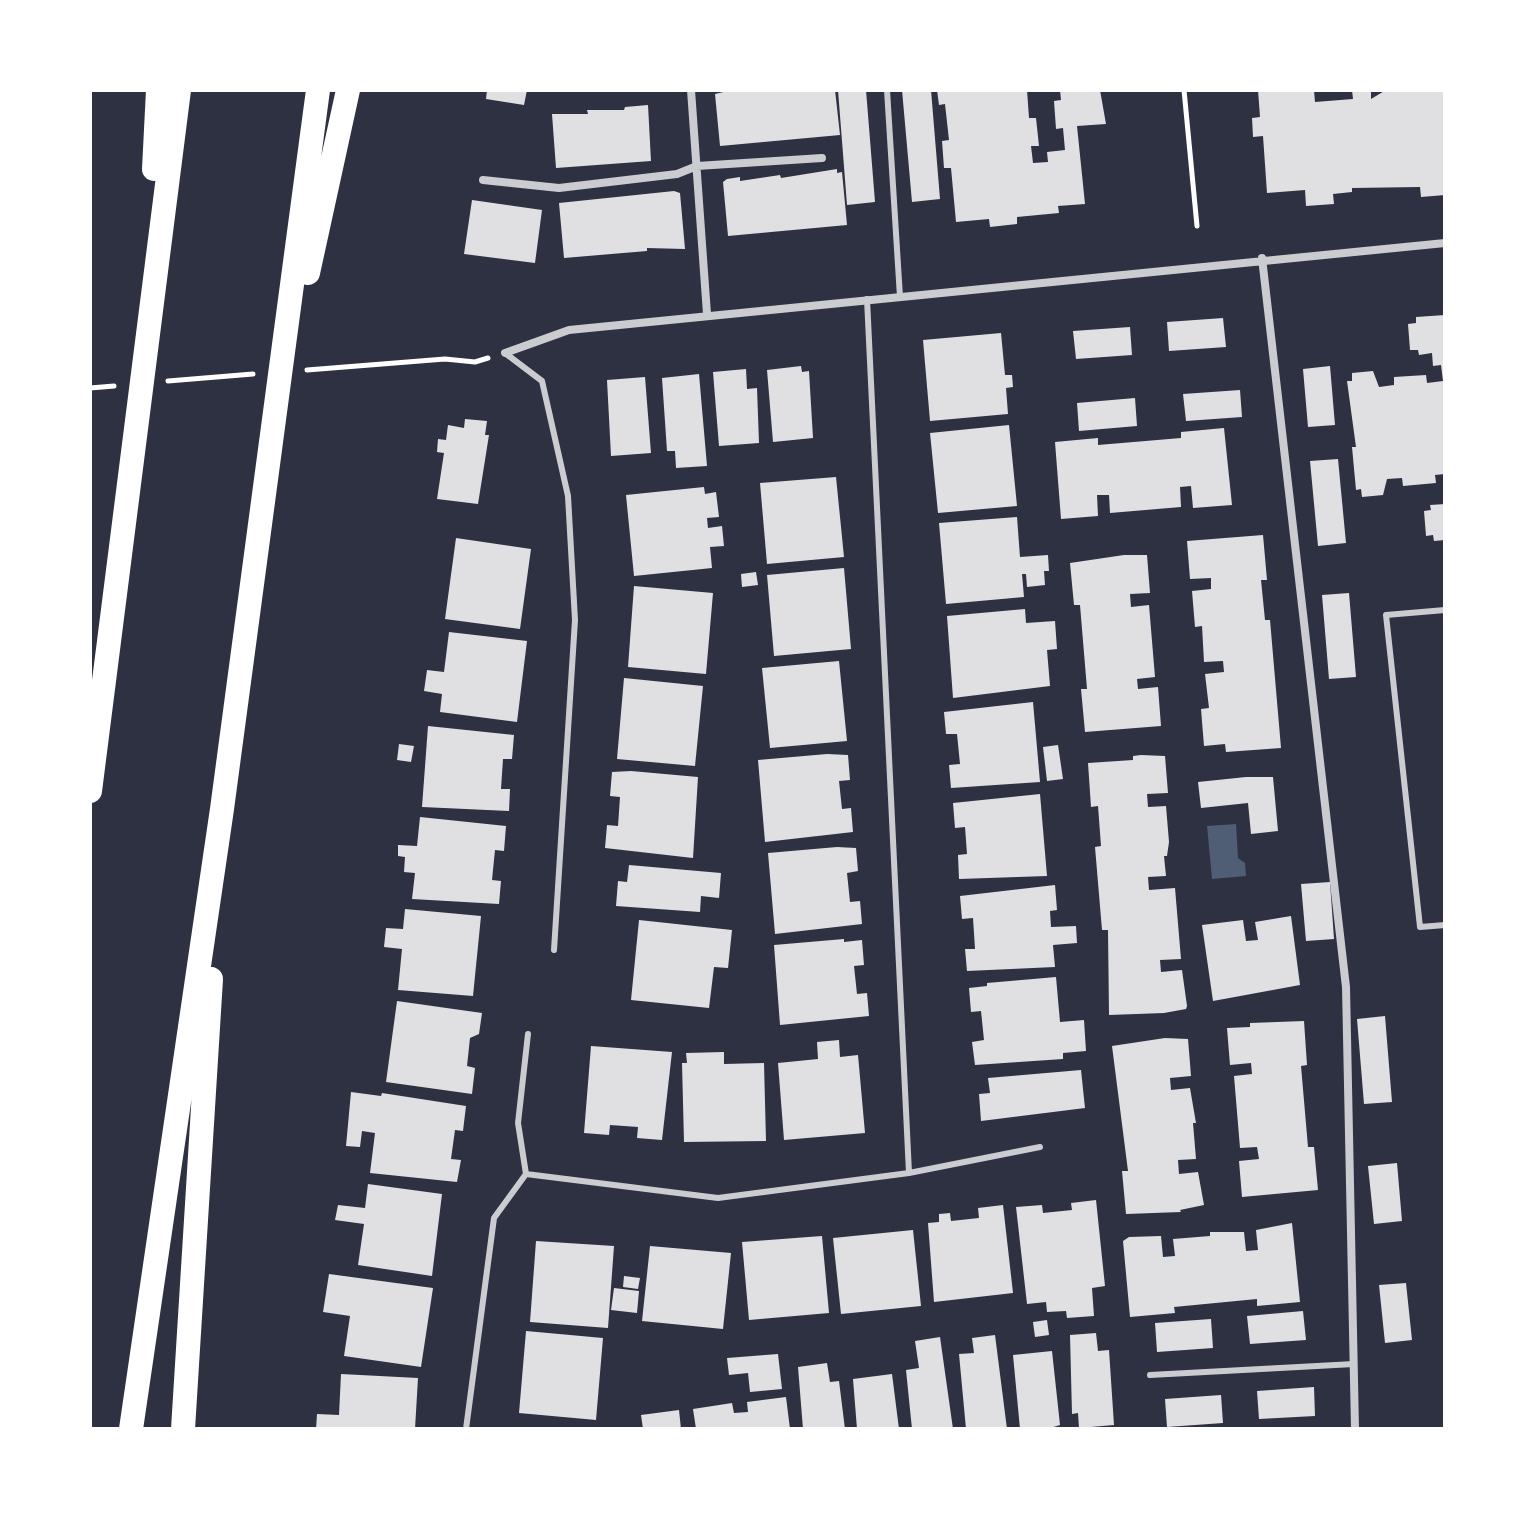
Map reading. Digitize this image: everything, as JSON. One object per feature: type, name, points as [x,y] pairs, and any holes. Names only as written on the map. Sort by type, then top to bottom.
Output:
[{"type":"highway","points":[[144,359],[158,90]]},
{"type":"highway","points":[[91,783],[179,90]]},
{"type":"highway","points":[[131,1429],[222,809],[318,90]]},
{"type":"highway","points":[[271,443],[348,90]]},
{"type":"highway","points":[[183,1429],[222,809]]},
{"type":"street","points":[[691,90],[707,314]]},
{"type":"street","points":[[483,180],[559,188],[677,174],[697,166],[822,158]]},
{"type":"street","points":[[505,353],[569,330],[1262,258],[1445,243]]},
{"type":"street","points":[[1262,258],[1346,987],[1355,1429]]},
{"type":"lane","points":[[887,90],[900,297]]},
{"type":"lane","points":[[867,299],[909,1173]]},
{"type":"lane","points":[[505,353],[542,381],[568,496],[575,620],[554,950]]},
{"type":"lane","points":[[1445,610],[1386,615],[1420,927],[1445,925]]},
{"type":"lane","points":[[466,1429],[494,1218],[526,1174],[518,1123],[528,1034]]},
{"type":"lane","points":[[526,1174],[718,1198],[909,1173],[1040,1147]]},
{"type":"lane","points":[[1150,1375],[1354,1364]]},
{"type":"path","points":[[1184,90],[1197,226]]},
{"type":"path","points":[[445,359],[475,362],[505,353]]},
{"type":"water","points":[[1236,824],[1238,858],[1245,863],[1246,876],[1212,879],[1207,826]]},
{"type":"building","points":[[487,90],[527,90],[524,105],[486,99]]},
{"type":"building","points":[[732,90],[835,90],[840,135],[720,146],[715,94]]},
{"type":"building","points":[[838,90],[866,90],[875,202],[847,205]]},
{"type":"building","points":[[902,90],[931,90],[940,199],[912,202]]},
{"type":"building","points":[[937,90],[1027,90],[1029,118],[1036,118],[1039,146],[1031,146],[1033,163],[1048,162],[1047,152],[1065,150],[1063,128],[1056,129],[1054,101],[1061,100],[1060,90],[1100,90],[1106,124],[1077,126],[1085,204],[1058,206],[1059,213],[1017,217],[1017,224],[990,227],[989,219],[956,222],[951,168],[944,168],[942,141],[949,140],[945,104],[939,105]]},
{"type":"building","points":[[1258,90],[1314,90],[1315,102],[1353,99],[1352,90],[1371,90],[1371,99],[1386,90],[1444,90],[1445,195],[1421,197],[1420,187],[1352,188],[1352,192],[1333,194],[1334,204],[1306,206],[1305,190],[1267,193],[1263,136],[1253,137],[1252,118],[1260,117]]},
{"type":"building","points":[[648,105],[651,161],[556,168],[552,114],[588,114],[587,110],[624,110],[625,107]]},
{"type":"building","points":[[837,169],[837,173],[842,172],[847,225],[728,236],[723,182],[727,179],[740,177],[740,181],[780,175],[781,178]]},
{"type":"building","points":[[674,191],[680,193],[685,249],[647,248],[647,251],[564,258],[559,203]]},
{"type":"building","points":[[472,200],[542,210],[535,263],[464,254]]},
{"type":"building","points":[[1445,315],[1445,474],[1435,475],[1436,483],[1403,486],[1402,478],[1387,479],[1383,495],[1362,497],[1361,489],[1356,490],[1352,447],[1356,447],[1347,381],[1352,381],[1352,373],[1373,371],[1379,387],[1394,385],[1394,377],[1426,375],[1427,383],[1443,381],[1441,365],[1433,366],[1432,353],[1419,355],[1418,350],[1410,350],[1408,324],[1416,323],[1416,317]]},
{"type":"building","points":[[1223,318],[1226,347],[1169,351],[1167,322]]},
{"type":"building","points":[[1130,327],[1132,355],[1076,359],[1073,331]]},
{"type":"building","points":[[1001,333],[1005,375],[1012,375],[1013,387],[1006,388],[1008,414],[930,421],[923,340]]},
{"type":"building","points":[[801,366],[802,372],[809,371],[813,438],[773,442],[767,370]]},
{"type":"building","points":[[1330,366],[1335,425],[1308,427],[1303,369]]},
{"type":"building","points":[[746,369],[747,389],[757,388],[759,443],[719,446],[713,372]]},
{"type":"building","points":[[699,374],[707,466],[676,468],[675,451],[667,451],[662,378]]},
{"type":"building","points":[[645,377],[651,453],[611,456],[607,380]]},
{"type":"building","points":[[1240,390],[1242,417],[1186,421],[1183,394]]},
{"type":"building","points":[[1135,398],[1137,426],[1079,431],[1077,403]]},
{"type":"building","points":[[465,419],[487,421],[485,435],[489,435],[478,504],[437,499],[444,453],[437,452],[438,439],[446,440],[448,425],[464,428]]},
{"type":"building","points":[[1009,425],[1017,506],[938,513],[930,433]]},
{"type":"building","points":[[1224,428],[1232,505],[1193,508],[1191,486],[1180,487],[1181,507],[1110,513],[1109,495],[1097,495],[1098,516],[1061,519],[1055,442],[1098,438],[1098,445],[1181,438],[1181,432]]},
{"type":"building","points":[[1338,459],[1346,543],[1318,546],[1310,461]]},
{"type":"building","points":[[836,477],[844,557],[767,564],[760,483]]},
{"type":"building","points":[[704,487],[705,494],[716,492],[719,517],[707,518],[708,528],[722,526],[724,546],[710,547],[712,568],[634,576],[626,495]]},
{"type":"building","points":[[1445,504],[1445,540],[1434,541],[1433,535],[1426,536],[1424,511],[1431,510],[1430,505]]},
{"type":"building","points":[[1017,517],[1020,557],[1048,555],[1049,571],[1044,571],[1045,585],[1027,587],[1026,574],[1022,574],[1024,597],[946,604],[939,523]]},
{"type":"building","points":[[1263,535],[1267,580],[1261,580],[1265,620],[1270,620],[1281,748],[1226,752],[1225,744],[1204,746],[1201,709],[1209,708],[1205,674],[1224,672],[1223,661],[1204,662],[1202,626],[1195,627],[1192,591],[1211,589],[1211,578],[1190,579],[1187,541]]},
{"type":"building","points":[[456,538],[531,549],[520,629],[445,619]]},
{"type":"building","points":[[1147,555],[1150,593],[1130,594],[1131,607],[1149,605],[1155,677],[1137,679],[1138,689],[1158,687],[1161,726],[1085,732],[1081,689],[1087,689],[1080,605],[1074,605],[1070,563]]},
{"type":"building","points":[[844,568],[851,649],[774,656],[767,575]]},
{"type":"building","points":[[756,572],[758,585],[742,587],[741,574]]},
{"type":"building","points":[[634,586],[713,593],[706,674],[628,667]]},
{"type":"building","points":[[1349,593],[1356,677],[1329,679],[1322,595]]},
{"type":"building","points":[[1025,609],[1026,623],[1055,621],[1057,649],[1047,650],[1050,686],[953,698],[947,616]]},
{"type":"building","points":[[449,632],[527,641],[517,722],[440,712],[442,694],[424,691],[427,670],[444,672]]},
{"type":"building","points":[[839,661],[847,741],[770,748],[762,668]]},
{"type":"building","points":[[624,678],[703,686],[695,766],[617,759]]},
{"type":"building","points":[[1033,702],[1040,782],[951,788],[949,765],[960,764],[957,734],[946,734],[944,712]]},
{"type":"building","points":[[428,726],[514,735],[512,759],[503,759],[501,789],[510,789],[509,811],[422,807]]},
{"type":"building","points":[[399,744],[414,746],[411,762],[397,760]]},
{"type":"building","points":[[1058,745],[1063,779],[1047,781],[1043,747]]},
{"type":"building","points":[[848,755],[850,780],[839,781],[842,809],[851,808],[853,832],[765,842],[758,760]]},
{"type":"building","points":[[1133,756],[1165,756],[1168,793],[1147,794],[1148,807],[1166,806],[1169,842],[1167,856],[1164,856],[1166,876],[1148,877],[1149,890],[1175,888],[1181,959],[1160,960],[1161,972],[1182,970],[1187,1006],[1186,1009],[1164,1013],[1109,1015],[1108,930],[1102,930],[1095,847],[1101,846],[1098,806],[1091,807],[1088,763],[1133,760]]},
{"type":"building","points":[[612,772],[698,777],[693,858],[605,848],[607,825],[618,826],[620,797],[610,796]]},
{"type":"building","points":[[1273,777],[1278,831],[1251,834],[1248,803],[1201,808],[1198,782]]},
{"type":"building","points":[[1040,794],[1047,876],[959,879],[958,855],[967,854],[965,827],[955,828],[953,803]]},
{"type":"building","points":[[420,817],[506,826],[504,851],[495,850],[492,880],[501,881],[499,904],[412,899],[415,873],[404,872],[405,857],[398,856],[398,845],[417,846]]},
{"type":"building","points":[[856,848],[858,871],[847,873],[850,902],[860,901],[862,924],[775,934],[768,853]]},
{"type":"building","points":[[629,865],[721,873],[719,898],[701,896],[700,912],[616,906],[618,881],[627,882]]},
{"type":"building","points":[[1330,882],[1334,939],[1306,941],[1301,884]]},
{"type":"building","points":[[1055,885],[1057,910],[1050,911],[1051,927],[1076,926],[1077,943],[1053,945],[1055,967],[967,971],[965,949],[975,949],[973,918],[962,919],[960,896]]},
{"type":"building","points":[[405,909],[481,916],[473,996],[398,990],[402,949],[384,947],[386,928],[403,929]]},
{"type":"building","points":[[1291,916],[1300,985],[1213,1001],[1202,925],[1243,920],[1246,941],[1258,940],[1255,922]]},
{"type":"building","points":[[639,920],[732,930],[728,968],[714,967],[709,1008],[631,1000]]},
{"type":"building","points":[[844,939],[844,942],[862,940],[864,965],[854,966],[857,994],[867,993],[869,1016],[780,1025],[774,945]]},
{"type":"building","points":[[1056,977],[1060,1022],[1084,1020],[1086,1051],[1063,1053],[1063,1059],[975,1065],[972,1042],[984,1040],[981,1011],[971,1012],[969,988],[987,986],[987,983]]},
{"type":"building","points":[[397,1001],[482,1013],[479,1034],[470,1038],[467,1066],[475,1068],[472,1094],[386,1082]]},
{"type":"building","points":[[1385,1016],[1392,1102],[1364,1104],[1357,1019]]},
{"type":"building","points":[[1304,1021],[1307,1065],[1301,1066],[1308,1147],[1314,1147],[1318,1190],[1242,1197],[1239,1161],[1259,1159],[1257,1147],[1240,1148],[1234,1076],[1252,1074],[1251,1063],[1230,1065],[1227,1028],[1250,1027],[1250,1023]]},
{"type":"building","points":[[1165,1038],[1188,1039],[1191,1076],[1170,1078],[1171,1090],[1190,1088],[1196,1123],[1193,1123],[1196,1159],[1178,1160],[1179,1174],[1198,1172],[1204,1205],[1181,1212],[1126,1214],[1122,1171],[1128,1171],[1112,1046]]},
{"type":"building","points":[[839,1040],[840,1057],[858,1055],[865,1133],[784,1140],[778,1063],[818,1059],[817,1042]]},
{"type":"building","points":[[591,1046],[672,1052],[662,1140],[637,1138],[638,1127],[610,1125],[609,1135],[584,1133]]},
{"type":"building","points":[[724,1052],[724,1064],[764,1063],[766,1141],[684,1142],[682,1063],[687,1063],[686,1053]]},
{"type":"building","points":[[1081,1070],[1085,1108],[981,1121],[979,1094],[990,1093],[988,1078]]},
{"type":"building","points":[[351,1092],[381,1096],[382,1093],[466,1106],[463,1131],[455,1130],[451,1159],[461,1160],[457,1182],[370,1173],[375,1133],[362,1131],[360,1147],[346,1146]]},
{"type":"building","points":[[1397,1163],[1402,1221],[1374,1224],[1368,1166]]},
{"type":"building","points":[[368,1184],[442,1194],[432,1276],[358,1265],[364,1224],[335,1220],[338,1205],[365,1208]]},
{"type":"building","points":[[1096,1200],[1105,1286],[1092,1288],[1094,1316],[1067,1318],[1066,1311],[1047,1312],[1046,1302],[1027,1304],[1016,1207],[1042,1205],[1043,1213],[1072,1210],[1071,1203]]},
{"type":"building","points":[[1003,1205],[1013,1293],[934,1302],[928,1223],[939,1222],[939,1214],[950,1213],[951,1221],[979,1218],[978,1208]]},
{"type":"building","points":[[1292,1223],[1300,1302],[1257,1306],[1257,1299],[1174,1307],[1175,1313],[1130,1317],[1123,1241],[1129,1237],[1161,1236],[1163,1257],[1175,1256],[1173,1239],[1210,1236],[1210,1232],[1244,1232],[1246,1251],[1258,1250],[1256,1230]]},
{"type":"building","points":[[913,1230],[921,1306],[841,1314],[833,1238]]},
{"type":"building","points":[[822,1236],[829,1313],[749,1320],[742,1242]]},
{"type":"building","points":[[536,1241],[614,1246],[608,1328],[530,1322]]},
{"type":"building","points":[[650,1246],[731,1253],[723,1329],[642,1321]]},
{"type":"building","points":[[329,1274],[433,1288],[421,1367],[344,1356],[350,1316],[323,1312]]},
{"type":"building","points":[[624,1276],[640,1278],[638,1289],[623,1287]]},
{"type":"building","points":[[1406,1283],[1412,1340],[1385,1343],[1379,1285]]},
{"type":"building","points":[[614,1288],[639,1291],[637,1313],[611,1310]]},
{"type":"building","points":[[1303,1311],[1306,1340],[1250,1344],[1247,1316]]},
{"type":"building","points":[[1211,1319],[1213,1348],[1157,1352],[1155,1323]]},
{"type":"building","points":[[1047,1320],[1049,1335],[1035,1337],[1033,1322]]},
{"type":"building","points":[[526,1331],[603,1338],[596,1420],[519,1413]]},
{"type":"building","points":[[1096,1333],[1098,1351],[1109,1350],[1114,1425],[1079,1428],[1078,1413],[1072,1414],[1070,1335]]},
{"type":"building","points":[[995,1335],[1007,1429],[966,1429],[959,1354],[974,1353],[972,1338]]},
{"type":"building","points":[[940,1337],[953,1429],[912,1429],[906,1370],[919,1368],[915,1341]]},
{"type":"building","points":[[1052,1351],[1060,1425],[1047,1429],[1020,1429],[1013,1355]]},
{"type":"building","points":[[778,1354],[782,1389],[750,1392],[748,1373],[729,1375],[727,1358]]},
{"type":"building","points":[[827,1363],[830,1382],[839,1381],[845,1429],[803,1429],[798,1367]]},
{"type":"building","points":[[341,1374],[418,1378],[415,1429],[316,1429],[317,1414],[339,1415]]},
{"type":"building","points":[[892,1374],[899,1429],[857,1429],[853,1379]]},
{"type":"building","points":[[1314,1387],[1315,1416],[1259,1419],[1257,1391]]},
{"type":"building","points":[[1221,1395],[1223,1423],[1167,1427],[1165,1399]]},
{"type":"building","points":[[786,1397],[790,1429],[696,1429],[693,1409],[732,1403],[734,1413],[748,1412],[747,1402]]},
{"type":"building","points":[[679,1410],[681,1429],[643,1429],[641,1415]]}]
